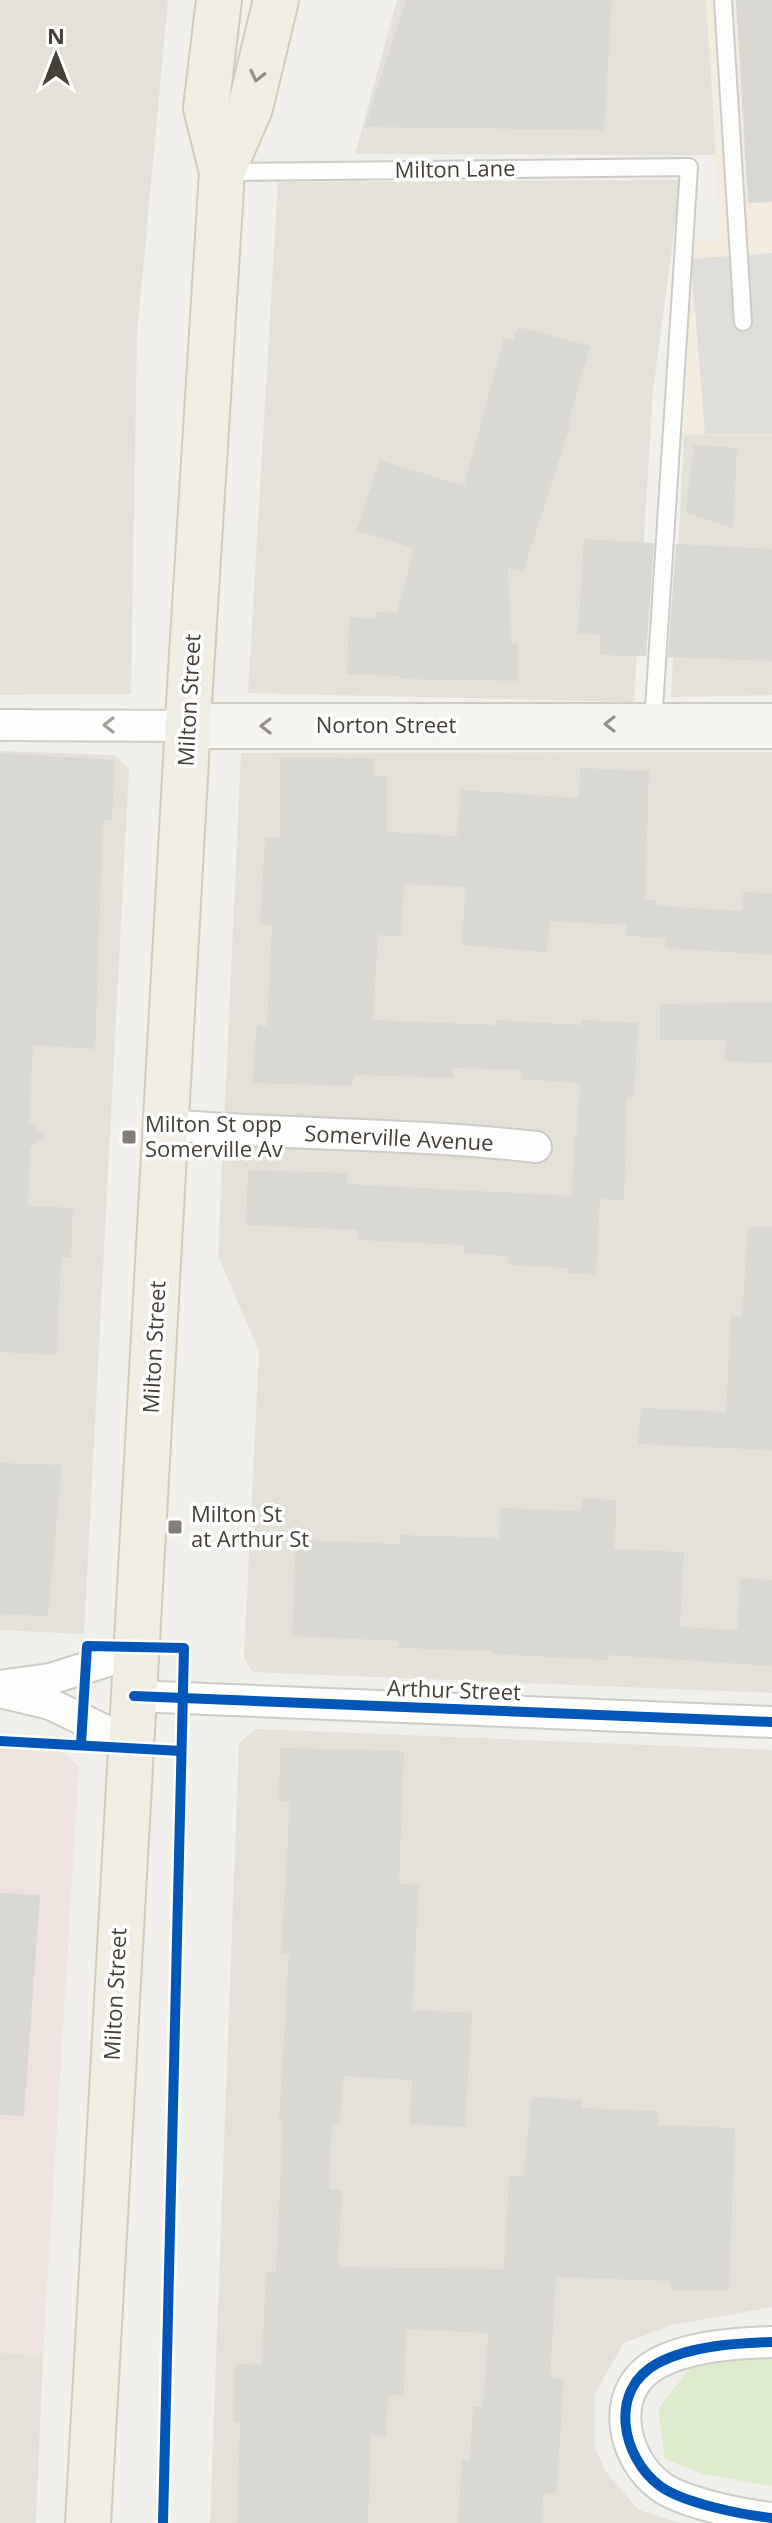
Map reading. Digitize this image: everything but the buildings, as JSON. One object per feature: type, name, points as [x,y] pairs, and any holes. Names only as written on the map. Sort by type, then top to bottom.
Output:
[{"type":"main road","name":"Milton Street","points":[[88,2523],[187,726],[222,172],[206,108],[219,0]]},
{"type":"main road","name":"Milton Street","points":[[222,172],[250,108],[276,0]]},
{"type":"main road","name":"Norton Street","points":[[187,726],[772,726]]},
{"type":"street","name":"Norton Street","points":[[0,725],[187,726]]},
{"type":"street","name":"Somerville Avenue","points":[[166,1125],[285,1134],[453,1137],[536,1147]]},
{"type":"street","points":[[0,1686],[50,1679],[137,1652]]},
{"type":"street","points":[[0,1692],[50,1704],[131,1743]]},
{"type":"street","name":"Arthur Street","points":[[134,1696],[772,1722]]},
{"type":"street","points":[[772,2342],[689,2352],[656,2364],[637,2383],[625,2407],[625,2431],[630,2451],[643,2471],[663,2489],[718,2515],[772,2518]]},
{"type":"lane","points":[[723,0],[743,322]]},
{"type":"lane","name":"Milton Lane","points":[[222,172],[689,167],[653,724]]},
{"type":"shaded area","points":[[0,0],[168,0],[137,334],[131,694],[0,695]]},
{"type":"shaded area","points":[[397,0],[706,0],[717,155],[355,154]]},
{"type":"shaded area","points":[[706,0],[772,0],[772,435],[684,435],[694,241],[721,242]]},
{"type":"shaded area","points":[[681,180],[653,390],[634,702],[248,693],[278,182]]},
{"type":"shaded area","points":[[772,253],[772,434],[705,434],[691,259]]},
{"type":"shaded area","points":[[684,435],[772,435],[772,695],[671,697]]},
{"type":"shaded area","points":[[0,751],[115,755],[129,769],[84,1634],[0,1630]]},
{"type":"shaded area","points":[[772,752],[772,1693],[253,1672],[244,1658],[259,1352],[218,1256],[241,753]]},
{"type":"shaded area","points":[[256,1729],[772,1750],[772,2307],[672,2325],[624,2343],[595,2393],[595,2448],[606,2472],[639,2510],[679,2523],[210,2523],[239,1743]]},
{"type":"shaded area","points":[[0,1748],[62,1751],[79,1767],[43,2355],[0,2353]]},
{"type":"shaded area","points":[[0,2353],[43,2355],[36,2523],[0,2523]]},
{"type":"green space","points":[[772,2354],[772,2486],[702,2474],[665,2459],[658,2409],[691,2367]]},
{"type":"cycle path","points":[[81,1744],[87,1646],[184,1648],[163,2523]]},
{"type":"cycle path","points":[[134,1696],[772,1722]]},
{"type":"cycle path","points":[[0,1741],[181,1751]]},
{"type":"cycle path","points":[[772,2342],[699,2349],[671,2357],[642,2375],[631,2390],[626,2406],[629,2442],[636,2459],[660,2486],[698,2503],[772,2518]]},
{"type":"place","name":"Milton St opp Somerville Av","points":[[129,1137]]},
{"type":"place","name":"Milton St at Arthur St","points":[[175,1527]]}]
